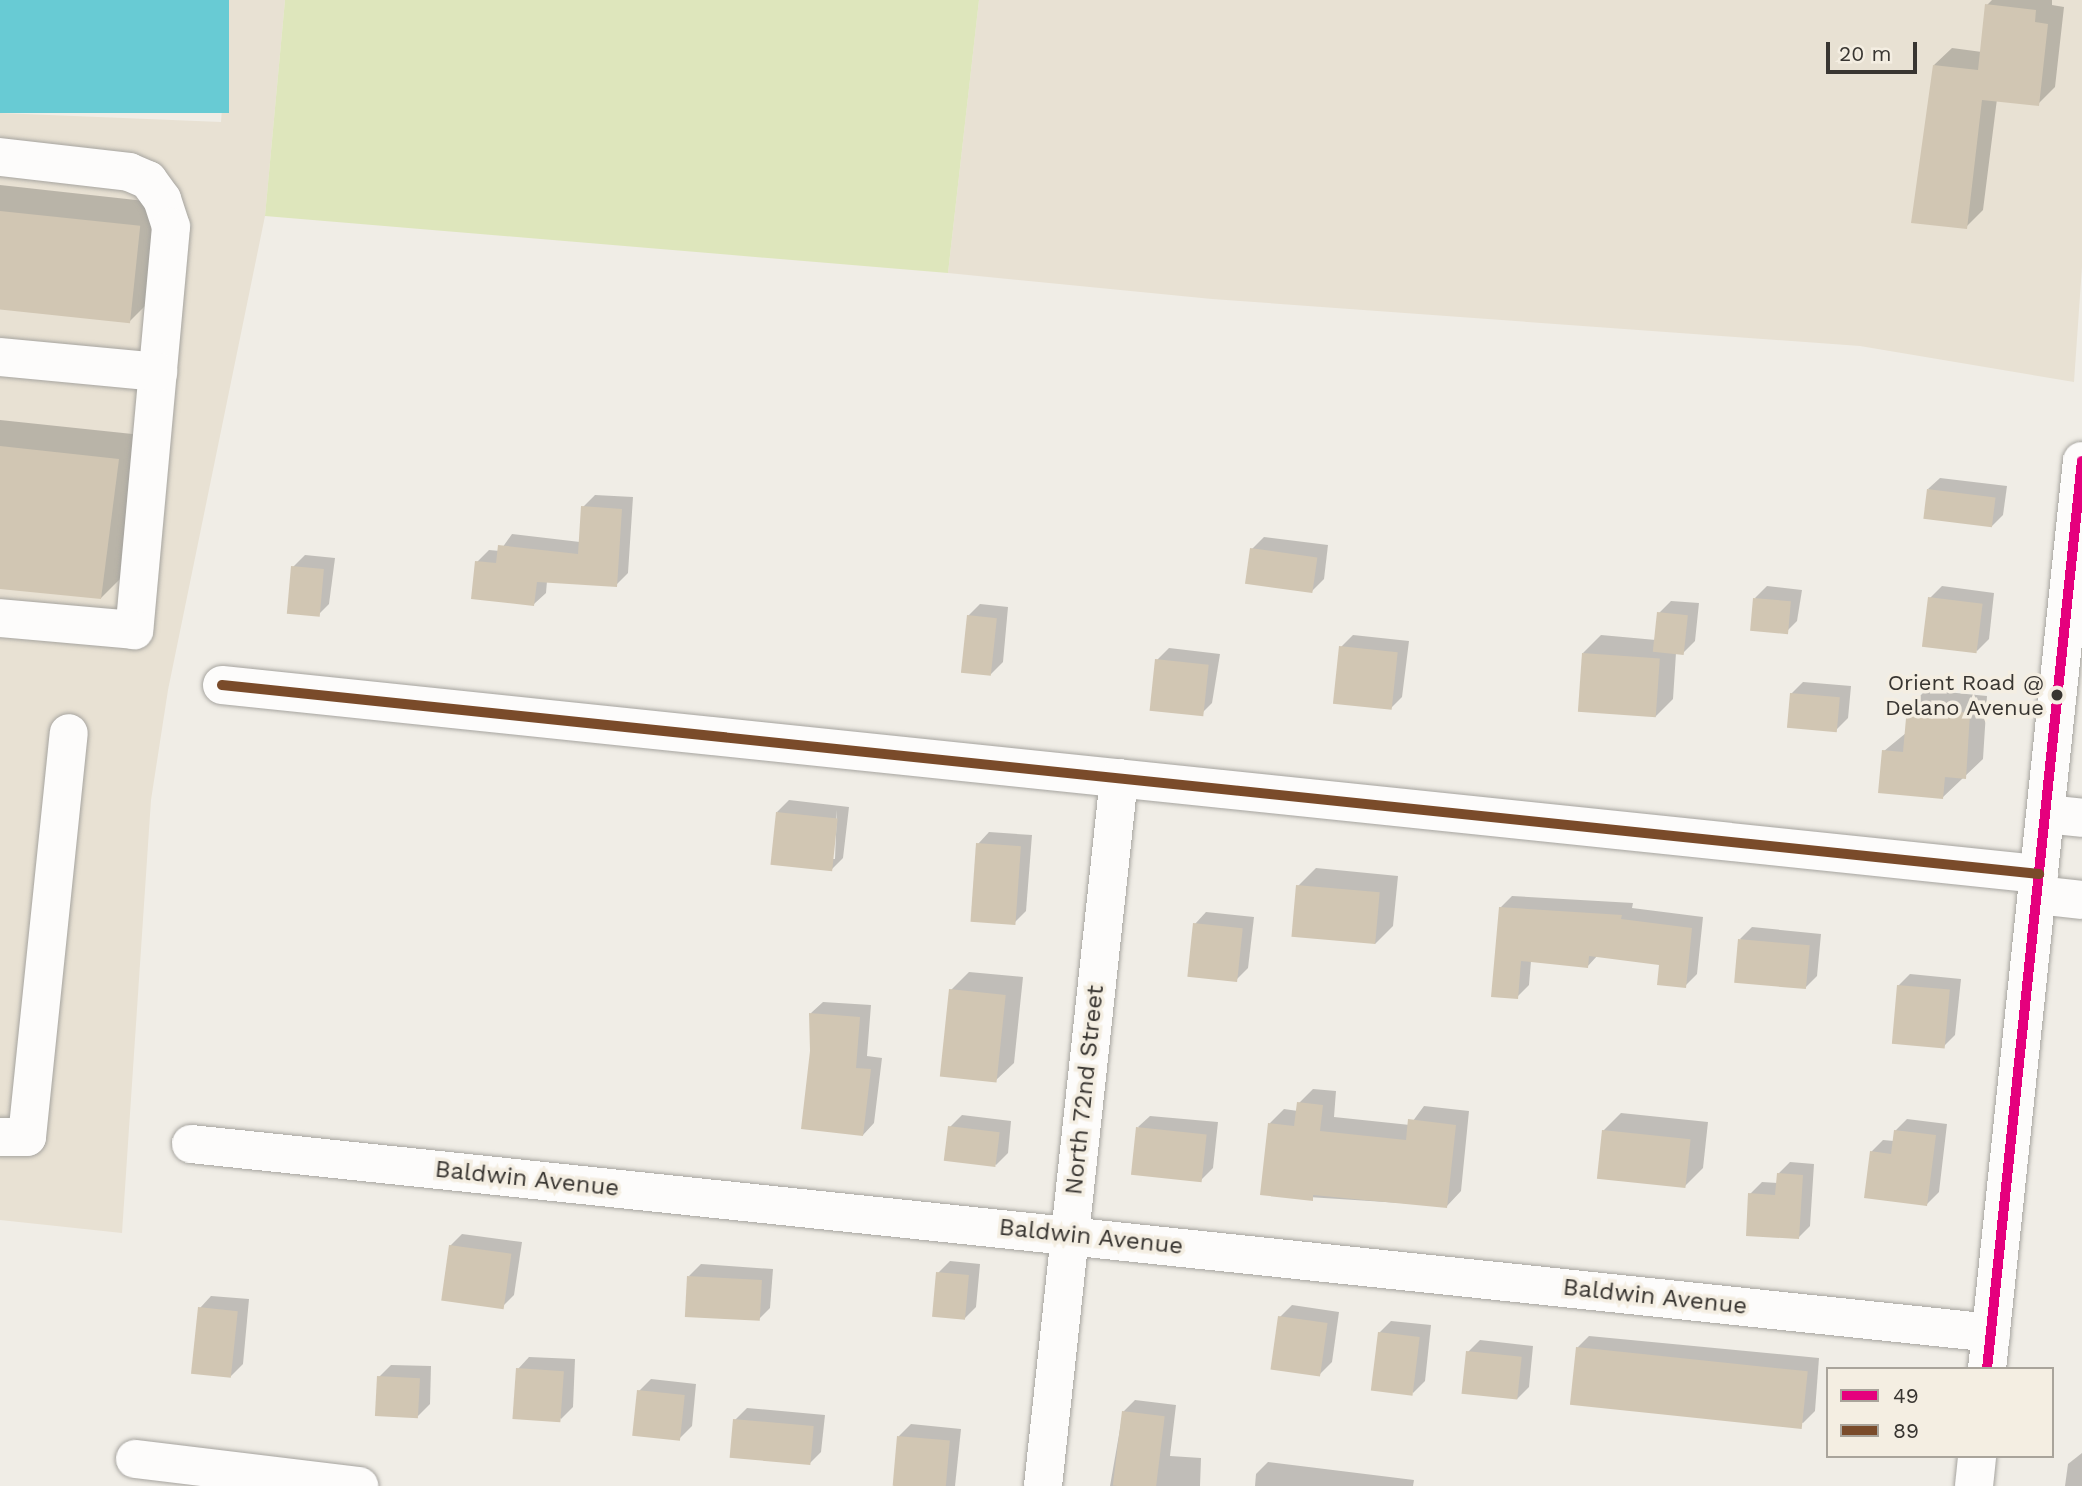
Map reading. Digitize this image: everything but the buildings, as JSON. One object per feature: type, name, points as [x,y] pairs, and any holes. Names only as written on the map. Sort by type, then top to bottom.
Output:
[{"type":"street","points":[[0,157],[129,172],[148,180],[162,199],[172,227],[134,630],[0,618]]},
{"type":"street","points":[[0,358],[158,372]]},
{"type":"street","points":[[1989,1351],[2038,885],[2064,816],[2082,461]]},
{"type":"street","points":[[222,685],[1119,778],[2038,885],[2082,900]]},
{"type":"street","points":[[0,1137],[27,1137],[69,733]]},
{"type":"street","name":"North 72nd Street","points":[[1043,1486],[1119,778]]},
{"type":"street","name":"Baldwin Avenue","points":[[191,1144],[1070,1235],[1989,1351]]},
{"type":"street","points":[[1974,1486],[1978,1458]]},
{"type":"street","points":[[135,1459],[359,1486]]},
{"type":"shaded area","points":[[229,0],[285,0],[265,216],[168,690],[151,800],[122,1233],[0,1220],[0,113],[221,122]]},
{"type":"shaded area","points":[[979,0],[2082,0],[2082,267],[2074,382],[1860,346],[1212,299],[948,273]]},
{"type":"green space","points":[[285,0],[979,0],[948,273],[265,216]]},
{"type":"water","points":[[0,0],[229,0],[229,113],[0,113]]},
{"type":"transit line","name":"49","points":[[1987,1367],[2082,461]]},
{"type":"transit line","name":"89","points":[[222,685],[2039,874]]},
{"type":"place","name":"Orient Road @ Delano Avenue","points":[[2057,695]]}]
